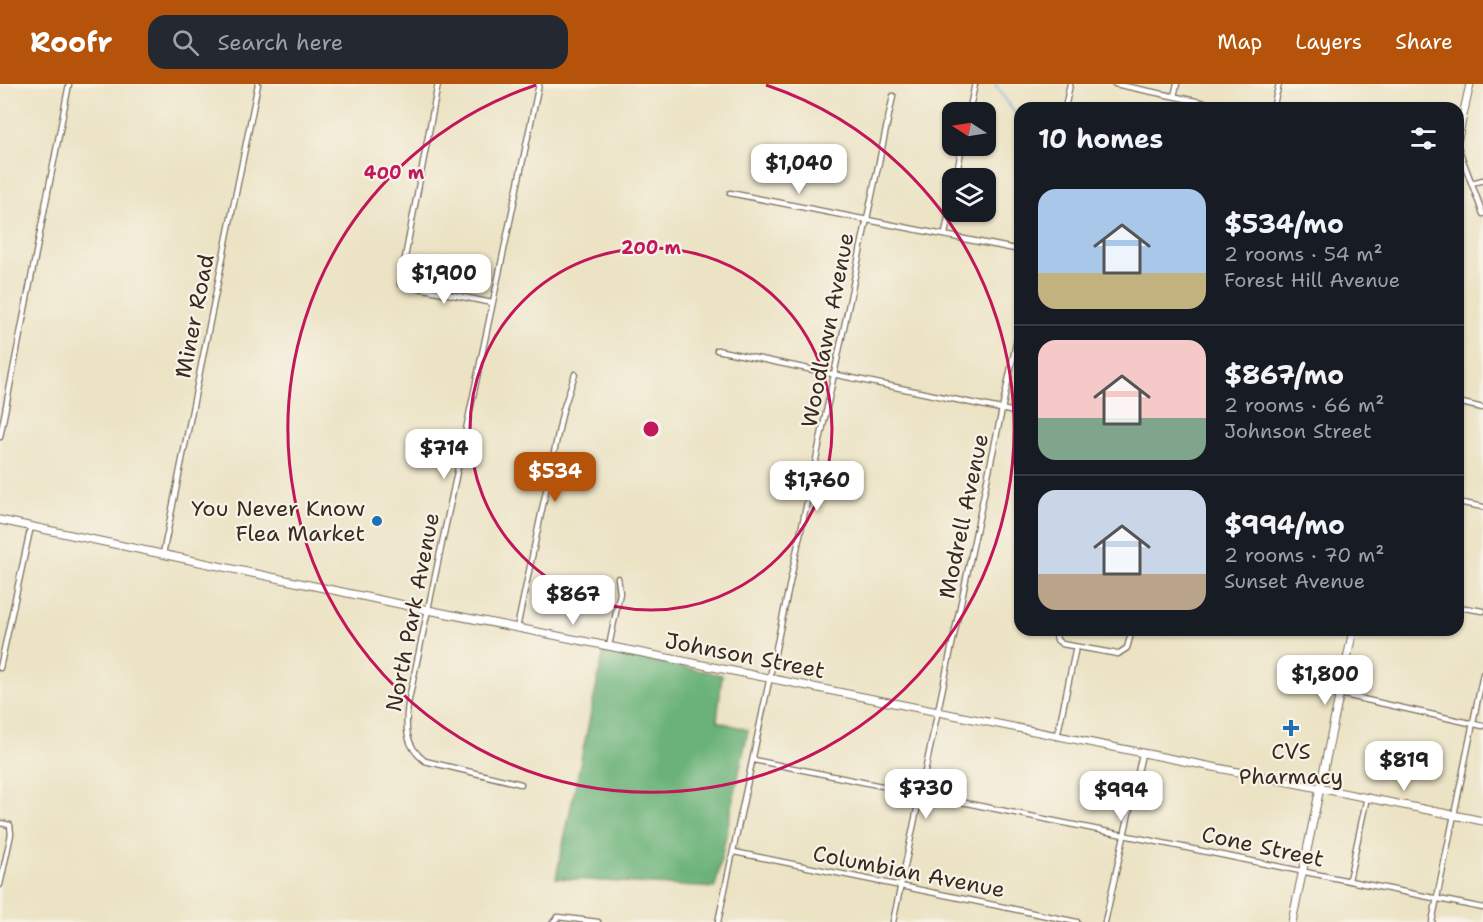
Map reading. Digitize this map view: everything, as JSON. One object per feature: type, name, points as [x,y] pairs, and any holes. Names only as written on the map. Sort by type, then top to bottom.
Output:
[{"type":"street","points":[[0,437],[69,84]]},
{"type":"street","name":"Miner Road","points":[[163,554],[258,84]]},
{"type":"street","points":[[438,84],[400,284],[492,303]]},
{"type":"street","name":"North Park Avenue","points":[[521,784],[433,764],[417,755],[405,728],[408,704],[539,84]]},
{"type":"street","points":[[971,102],[975,84]]},
{"type":"street","points":[[1066,102],[1070,84]]},
{"type":"street","points":[[1115,84],[1202,102]]},
{"type":"street","points":[[1174,96],[1177,84]]},
{"type":"street","points":[[1274,102],[1279,84]]},
{"type":"street","points":[[1464,111],[1470,84]]},
{"type":"street","name":"Woodlawn Avenue","points":[[718,922],[836,375],[866,219],[893,96]]},
{"type":"street","points":[[1464,162],[1483,214]]},
{"type":"street","points":[[1472,183],[1483,180]]},
{"type":"street","points":[[730,193],[1014,249]]},
{"type":"street","points":[[945,234],[947,222]]},
{"type":"street","points":[[717,350],[1014,412]]},
{"type":"street","name":"Modrell Avenue","points":[[893,922],[1014,353]]},
{"type":"street","points":[[517,627],[563,410],[574,374]]},
{"type":"street","points":[[1464,403],[1483,408]]},
{"type":"street","points":[[1464,503],[1483,507]]},
{"type":"street","name":"Johnson Street","points":[[0,520],[428,610],[1483,821]]},
{"type":"street","points":[[0,668],[31,526]]},
{"type":"street","points":[[609,646],[620,593],[618,578]]},
{"type":"street","points":[[1464,607],[1483,611]]},
{"type":"street","points":[[1056,636],[1057,640],[1076,647],[1118,654],[1127,648],[1130,636]]},
{"type":"street","points":[[1292,922],[1352,636]]},
{"type":"street","points":[[1057,737],[1076,647]]},
{"type":"street","points":[[1432,922],[1483,674]]},
{"type":"street","points":[[1340,694],[1483,726]]},
{"type":"street","points":[[1106,922],[1142,754]]},
{"type":"street","name":"Cone Street","points":[[754,760],[921,792],[1483,908]]},
{"type":"street","points":[[1348,880],[1367,797]]},
{"type":"street","points":[[0,823],[10,825],[11,834],[0,881]]},
{"type":"street","name":"Columbian Avenue","points":[[734,852],[1077,922]]},
{"type":"street","points":[[552,922],[558,917],[598,922]]},
{"type":"green space","points":[[604,651],[722,675],[717,721],[748,730],[715,888],[556,878]]},
{"type":"waterway","points":[[995,84],[1014,112]]},
{"type":"waterway","points":[[1464,399],[1483,402]]},
{"type":"place","name":"You Never Know Flea Market","points":[[377,521]]},
{"type":"place","name":"CVS Pharmacy","points":[[1291,728]]}]
